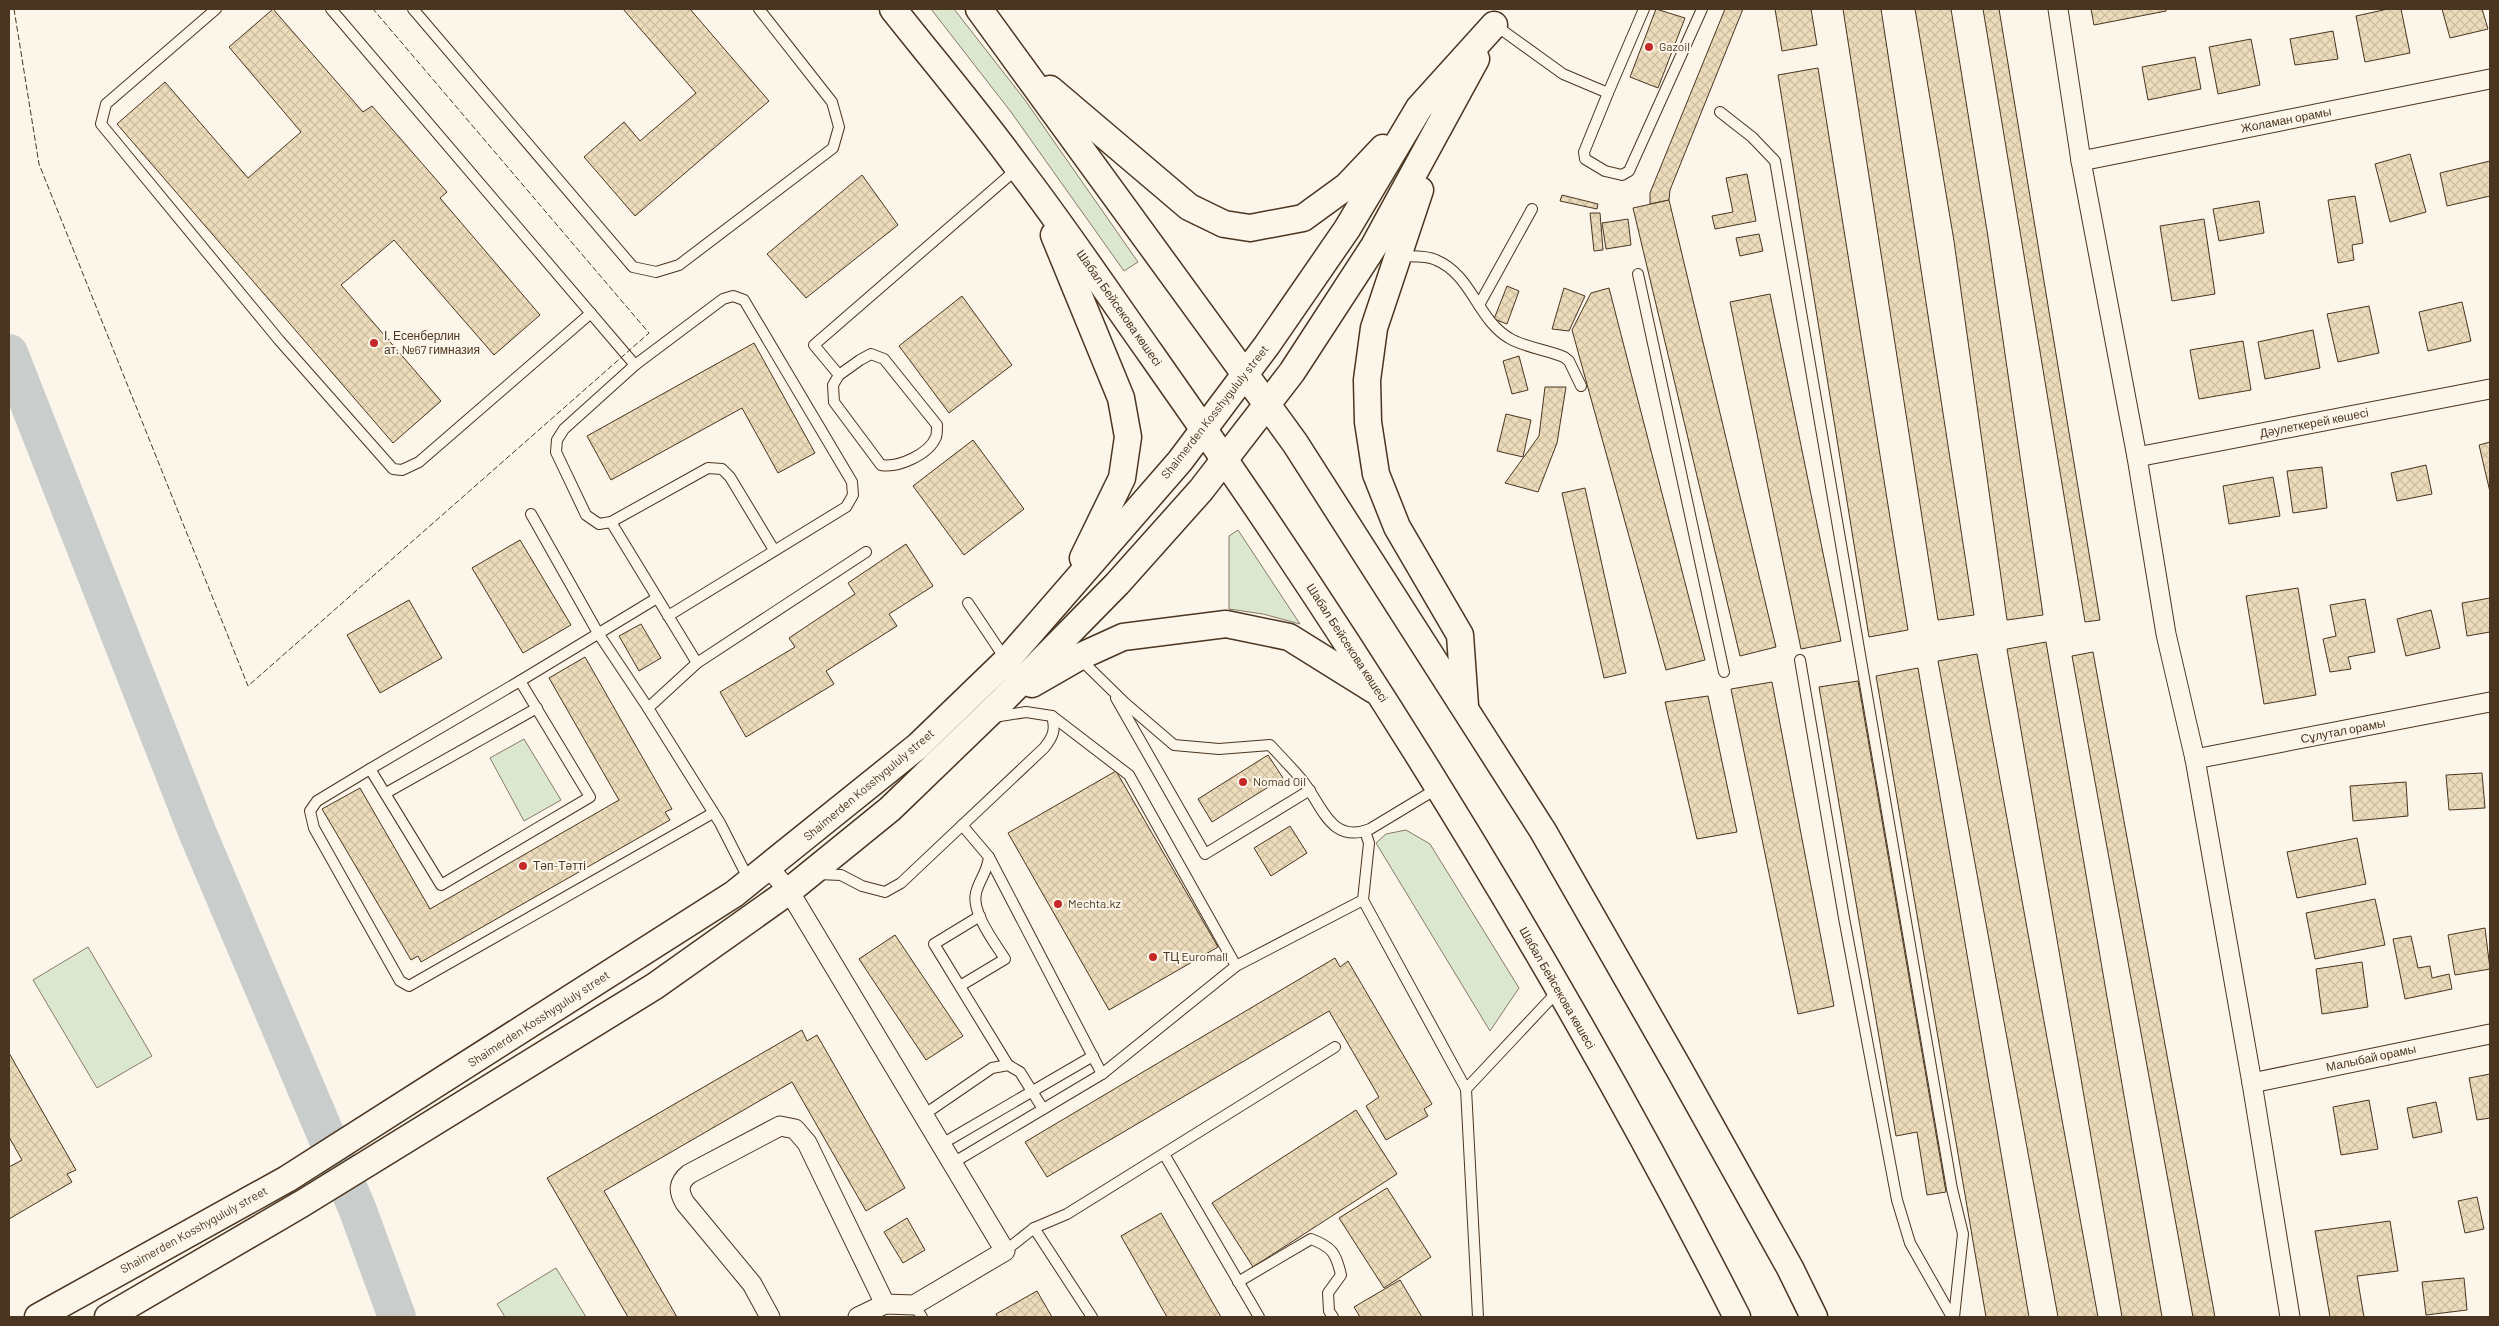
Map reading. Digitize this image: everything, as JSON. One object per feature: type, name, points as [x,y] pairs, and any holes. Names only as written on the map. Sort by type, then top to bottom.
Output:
[{"type":"main road","name":"Шабал Бейсекова көшесі","points":[[893,9],[1038,195],[1204,429],[1381,695],[1440,787],[1618,1092],[1737,1317]]},
{"type":"main road","points":[[979,9],[1295,442],[1543,831],[1747,1190],[1814,1317]]},
{"type":"main road","points":[[108,1317],[303,1203],[378,1154],[654,986],[788,891],[890,809],[984,719],[1117,584],[1200,490],[1292,372],[1374,246],[1442,125],[1498,17]]},
{"type":"main road","name":"Shaimerden Kosshygululy street","points":[[38,1317],[287,1179],[363,1132],[760,875],[918,746],[1006,661],[1066,589],[1180,461],[1246,373],[1348,230],[1419,108],[1498,17]]},
{"type":"main road","points":[[1017,60],[1189,206],[1224,224],[1250,228],[1303,218],[1347,186],[1419,108]]},
{"type":"main road","points":[[1442,125],[1374,328],[1367,380],[1368,422],[1376,474],[1397,527],[1460,635],[1465,709]]},
{"type":"main road","points":[[1038,195],[1121,398],[1128,437],[1122,478],[1066,589]]},
{"type":"main road","points":[[1003,700],[1079,657],[1122,637],[1226,624],[1289,637],[1381,695]]},
{"type":"street","points":[[2058,9],[2081,160],[2137,457],[2166,634],[2195,759],[2252,1083],[2290,1317]]},
{"type":"street","name":"Жоламан орамы","points":[[2081,160],[2490,80]]},
{"type":"street","name":"Дәулеткерей көшесі","points":[[2137,457],[2490,389]]},
{"type":"street","name":"Сұлутал орамы","points":[[2195,759],[2490,702]]},
{"type":"street","points":[[760,875],[788,891],[1005,1251],[918,1311],[885,1304],[858,1317]]},
{"type":"street","name":"Малыбай орамы","points":[[2252,1083],[2490,1034]]},
{"type":"street","points":[[770,1317],[752,1284],[684,1203],[679,1194],[679,1186],[689,1174],[780,1126],[795,1129],[807,1142],[885,1304]]},
{"type":"lane","points":[[216,9],[106,104],[102,113],[101,124],[279,340],[392,469],[402,470],[419,462],[591,313]]},
{"type":"lane","points":[[331,9],[635,365]]},
{"type":"lane","points":[[413,9],[633,267],[656,272],[679,265],[833,148],[839,127],[832,102],[759,9]]},
{"type":"lane","points":[[1644,9],[1584,152],[1585,159],[1605,171],[1622,175],[1629,172],[1702,9]]},
{"type":"lane","points":[[1498,17],[1563,74],[1608,93]]},
{"type":"lane","points":[[1720,112],[1752,137],[1775,161],[1952,1189],[1963,1234],[1953,1317]]},
{"type":"lane","points":[[839,375],[814,345],[1018,167]]},
{"type":"lane","points":[[1479,305],[1532,209]]},
{"type":"lane","points":[[1397,256],[1436,259],[1460,275],[1479,305],[1498,328],[1510,339],[1564,357],[1569,361],[1581,386]]},
{"type":"lane","points":[[1638,274],[1724,672]]},
{"type":"lane","points":[[668,616],[846,507],[853,494],[852,482],[744,300],[733,296],[723,299],[635,365],[564,429],[557,440],[556,452],[586,515],[599,524],[611,522],[708,468],[722,469],[730,477],[774,550]]},
{"type":"lane","points":[[871,354],[884,359],[937,425],[936,436],[930,445],[905,464],[881,465],[834,402],[833,385],[839,375],[871,354]]},
{"type":"lane","points":[[531,514],[598,633],[648,708],[713,813],[760,875]]},
{"type":"lane","points":[[611,522],[697,664]]},
{"type":"lane","points":[[648,708],[697,664],[866,552]]},
{"type":"lane","points":[[657,598],[317,801],[310,811],[314,828],[400,981],[409,986],[713,813]]},
{"type":"lane","points":[[968,604],[1006,661]]},
{"type":"lane","points":[[1079,657],[1109,687],[1174,744],[1219,749],[1270,745],[1310,790],[1332,824],[1345,832],[1359,834],[1440,787]]},
{"type":"lane","points":[[1800,660],[1844,918],[1897,1200],[1910,1243],[1953,1317]]},
{"type":"lane","points":[[370,768],[441,885],[590,797],[520,681]]},
{"type":"lane","points":[[1109,687],[1205,854],[1310,790]]},
{"type":"lane","points":[[386,793],[537,708]]},
{"type":"lane","points":[[984,719],[1026,712],[1052,716],[1129,775],[1236,966]]},
{"type":"lane","points":[[810,874],[841,875],[862,886],[885,892],[901,883],[1044,748],[1052,738],[1055,727],[1052,716]]},
{"type":"lane","points":[[962,825],[989,857],[1102,1074]]},
{"type":"lane","points":[[1365,831],[1369,843],[1363,900],[1466,1089],[1478,1317]]},
{"type":"lane","points":[[960,986],[1005,959],[976,910],[975,893],[987,871],[989,857]]},
{"type":"lane","points":[[951,1164],[1102,1074],[1236,966],[1363,900]]},
{"type":"lane","points":[[980,916],[934,944],[1008,1065],[1020,1072],[1043,1109]]},
{"type":"lane","points":[[1466,1089],[1558,990]]},
{"type":"lane","points":[[1005,1251],[1034,1228],[1067,1214],[1336,1047]]},
{"type":"lane","points":[[940,1145],[1093,1056]]},
{"type":"lane","points":[[922,1116],[992,1068],[1008,1065]]},
{"type":"lane","points":[[1164,1154],[1259,1317]]},
{"type":"lane","points":[[1034,1228],[1092,1317]]},
{"type":"lane","points":[[1238,1282],[1311,1239],[1325,1244],[1337,1257],[1341,1275],[1328,1293],[1329,1311],[1333,1317]]},
{"type":"green space","points":[[931,9],[954,9],[1025,100],[1138,262],[1124,271],[1011,112]]},
{"type":"green space","points":[[1238,530],[1300,624],[1263,614],[1229,609],[1229,536]]},
{"type":"green space","points":[[524,739],[561,800],[524,821],[490,758]]},
{"type":"green space","points":[[1406,830],[1430,844],[1519,988],[1490,1031],[1376,843],[1386,834]]},
{"type":"green space","points":[[88,947],[152,1056],[97,1088],[33,980]]},
{"type":"green space","points":[[556,1268],[586,1317],[505,1317],[497,1304]]},
{"type":"building","points":[[273,9],[363,112],[372,106],[447,192],[440,198],[540,315],[494,355],[394,240],[341,285],[441,401],[393,443],[117,124],[165,82],[248,178],[301,132],[229,47]]},
{"type":"building","points":[[623,9],[690,9],[769,101],[635,216],[584,157],[624,122],[640,141],[696,93]]},
{"type":"building","points":[[1656,9],[1685,18],[1658,88],[1630,77]]},
{"type":"building","points":[[1725,9],[1743,9],[1670,190],[1669,200],[1650,204],[1650,193]]},
{"type":"building","points":[[1775,9],[1811,9],[1817,45],[1782,51]]},
{"type":"building","points":[[1843,9],[1881,9],[1974,615],[1938,620]]},
{"type":"building","points":[[1915,9],[1951,9],[1988,237],[2043,615],[2007,620],[1954,241]]},
{"type":"building","points":[[1983,9],[1999,9],[2100,620],[2085,622]]},
{"type":"building","points":[[2091,9],[2166,9],[2166,11],[2094,25]]},
{"type":"building","points":[[2388,9],[2401,9],[2410,53],[2365,62],[2356,16]]},
{"type":"building","points":[[2442,9],[2482,9],[2488,29],[2450,38]]},
{"type":"building","points":[[2333,31],[2338,59],[2295,65],[2290,39]]},
{"type":"building","points":[[2251,39],[2260,85],[2218,94],[2209,47]]},
{"type":"building","points":[[2195,57],[2201,89],[2148,100],[2142,67]]},
{"type":"building","points":[[1818,68],[1908,630],[1869,637],[1778,75]]},
{"type":"building","points":[[2410,154],[2426,212],[2390,222],[2375,164]]},
{"type":"building","points":[[2490,161],[2490,196],[2447,206],[2440,173]]},
{"type":"building","points":[[1747,174],[1756,221],[1715,229],[1712,216],[1733,212],[1726,178]]},
{"type":"building","points":[[862,175],[898,225],[806,298],[767,254]]},
{"type":"building","points":[[1562,195],[1598,204],[1597,209],[1560,201]]},
{"type":"building","points":[[2355,196],[2363,243],[2352,245],[2354,260],[2338,263],[2328,200]]},
{"type":"building","points":[[1669,200],[1776,647],[1740,656],[1633,208]]},
{"type":"building","points":[[2259,201],[2264,233],[2219,241],[2213,209]]},
{"type":"building","points":[[1590,213],[1600,213],[1603,250],[1594,251]]},
{"type":"building","points":[[1628,219],[1631,245],[1606,249],[1602,223]]},
{"type":"building","points":[[2204,219],[2215,294],[2172,301],[2160,226]]},
{"type":"building","points":[[1759,234],[1763,251],[1740,256],[1736,238]]},
{"type":"building","points":[[1507,286],[1519,291],[1507,324],[1494,319]]},
{"type":"building","points":[[1564,288],[1585,296],[1569,331],[1552,329]]},
{"type":"building","points":[[1609,288],[1705,660],[1666,670],[1572,330],[1591,293]]},
{"type":"building","points":[[1770,294],[1841,641],[1801,649],[1730,302]]},
{"type":"building","points":[[962,296],[1012,365],[949,413],[899,346]]},
{"type":"building","points":[[2462,302],[2471,341],[2428,351],[2419,312]]},
{"type":"building","points":[[2369,306],[2379,353],[2338,362],[2327,314]]},
{"type":"building","points":[[2313,330],[2320,368],[2265,379],[2258,342]]},
{"type":"building","points":[[2243,341],[2251,390],[2199,399],[2190,350]]},
{"type":"building","points":[[754,343],[815,453],[778,473],[742,408],[611,480],[587,436]]},
{"type":"building","points":[[1519,356],[1528,390],[1512,394],[1503,361]]},
{"type":"building","points":[[1545,387],[1566,387],[1557,443],[1538,492],[1505,483],[1539,436]]},
{"type":"building","points":[[1506,414],[1531,420],[1523,457],[1497,451]]},
{"type":"building","points":[[973,440],[1024,509],[964,555],[913,486]]},
{"type":"building","points":[[2490,442],[2490,492],[2479,445]]},
{"type":"building","points":[[2426,465],[2432,494],[2397,501],[2391,473]]},
{"type":"building","points":[[2322,467],[2327,508],[2293,513],[2287,471]]},
{"type":"building","points":[[2273,477],[2280,516],[2229,524],[2223,486]]},
{"type":"building","points":[[1585,488],[1626,673],[1604,678],[1562,493]]},
{"type":"building","points":[[520,540],[571,625],[523,653],[472,568]]},
{"type":"building","points":[[906,544],[933,586],[889,614],[897,626],[826,671],[834,684],[746,737],[720,692],[795,647],[789,638],[855,594],[848,583]]},
{"type":"building","points":[[2298,588],[2316,695],[2264,704],[2246,596]]},
{"type":"building","points":[[2490,598],[2490,632],[2467,636],[2462,603]]},
{"type":"building","points":[[2365,599],[2375,652],[2348,657],[2351,669],[2330,672],[2323,639],[2336,636],[2330,605]]},
{"type":"building","points":[[409,600],[442,658],[380,693],[347,635]]},
{"type":"building","points":[[2431,610],[2440,648],[2406,656],[2397,619]]},
{"type":"building","points":[[641,624],[661,658],[639,671],[619,636]]},
{"type":"building","points":[[2046,642],[2162,1317],[2122,1317],[2007,649]]},
{"type":"building","points":[[2093,652],[2215,1317],[2193,1317],[2072,656]]},
{"type":"building","points":[[1977,654],[2098,1317],[2058,1317],[1938,661]]},
{"type":"building","points":[[585,657],[672,809],[665,812],[670,820],[421,962],[418,956],[411,960],[322,809],[360,788],[430,909],[619,800],[549,678]]},
{"type":"building","points":[[1918,668],[2029,1317],[1986,1317],[1876,676]]},
{"type":"building","points":[[1858,681],[1946,1192],[1927,1195],[1917,1132],[1896,1136],[1819,687]]},
{"type":"building","points":[[1772,682],[1834,1006],[1798,1014],[1731,689]]},
{"type":"building","points":[[1708,696],[1737,832],[1697,839],[1665,702]]},
{"type":"building","points":[[1268,755],[1283,778],[1212,822],[1198,799]]},
{"type":"building","points":[[1116,771],[1218,947],[1109,1010],[1008,833]]},
{"type":"building","points":[[2482,773],[2485,808],[2449,810],[2446,775]]},
{"type":"building","points":[[2406,782],[2408,816],[2353,821],[2350,786]]},
{"type":"building","points":[[1290,826],[1307,853],[1271,876],[1254,848]]},
{"type":"building","points":[[2357,838],[2366,884],[2297,898],[2287,852]]},
{"type":"building","points":[[2375,899],[2385,945],[2315,959],[2306,913]]},
{"type":"building","points":[[2485,928],[2490,969],[2455,975],[2448,935]]},
{"type":"building","points":[[895,935],[963,1036],[926,1060],[859,959]]},
{"type":"building","points":[[2411,936],[2418,968],[2430,966],[2432,978],[2449,974],[2452,989],[2405,999],[2393,939]]},
{"type":"building","points":[[1335,958],[1340,967],[1348,961],[1432,1104],[1424,1109],[1428,1116],[1386,1140],[1366,1106],[1379,1097],[1329,1011],[1047,1177],[1025,1142]]},
{"type":"building","points":[[2362,962],[2368,1007],[2322,1014],[2316,969]]},
{"type":"building","points":[[802,1030],[807,1041],[817,1035],[905,1188],[866,1211],[792,1082],[604,1191],[677,1317],[628,1317],[547,1178]]},
{"type":"building","points":[[9,1053],[76,1170],[67,1174],[72,1182],[9,1219],[9,1167],[22,1160],[9,1137]]},
{"type":"building","points":[[2490,1074],[2490,1118],[2477,1120],[2469,1078]]},
{"type":"building","points":[[2369,1100],[2378,1149],[2341,1155],[2333,1107]]},
{"type":"building","points":[[2436,1102],[2442,1132],[2413,1138],[2407,1108]]},
{"type":"building","points":[[1356,1110],[1397,1174],[1253,1267],[1212,1203]]},
{"type":"building","points":[[1387,1188],[1431,1257],[1384,1288],[1339,1218]]},
{"type":"building","points":[[2477,1197],[2484,1229],[2465,1233],[2458,1201]]},
{"type":"building","points":[[1161,1213],[1221,1317],[1167,1317],[1121,1236]]},
{"type":"building","points":[[907,1218],[925,1250],[903,1263],[884,1232]]},
{"type":"building","points":[[2390,1221],[2398,1271],[2357,1276],[2364,1317],[2330,1317],[2315,1231]]},
{"type":"building","points":[[2464,1278],[2467,1310],[2426,1315],[2422,1282]]},
{"type":"building","points":[[1400,1280],[1422,1317],[1360,1317],[1354,1307]]},
{"type":"building","points":[[1037,1291],[1052,1317],[998,1317],[996,1314]]},
{"type":"waterway","points":[[9,353],[198,834],[357,1208],[397,1317]]},
{"type":"fence","points":[[14,9],[39,164],[248,686],[649,333],[373,9]]},
{"type":"place","name":"Gazoil","points":[[1649,47]]},
{"type":"place","name":"І. Есенберлин ат. №67 гимназия","points":[[374,343]]},
{"type":"place","name":"Nomad Oil","points":[[1243,782]]},
{"type":"place","name":"Тәп-Тәтті","points":[[523,866]]},
{"type":"place","name":"Mechta.kz","points":[[1058,904]]},
{"type":"place","name":"ТЦ Euromall","points":[[1153,957]]}]
